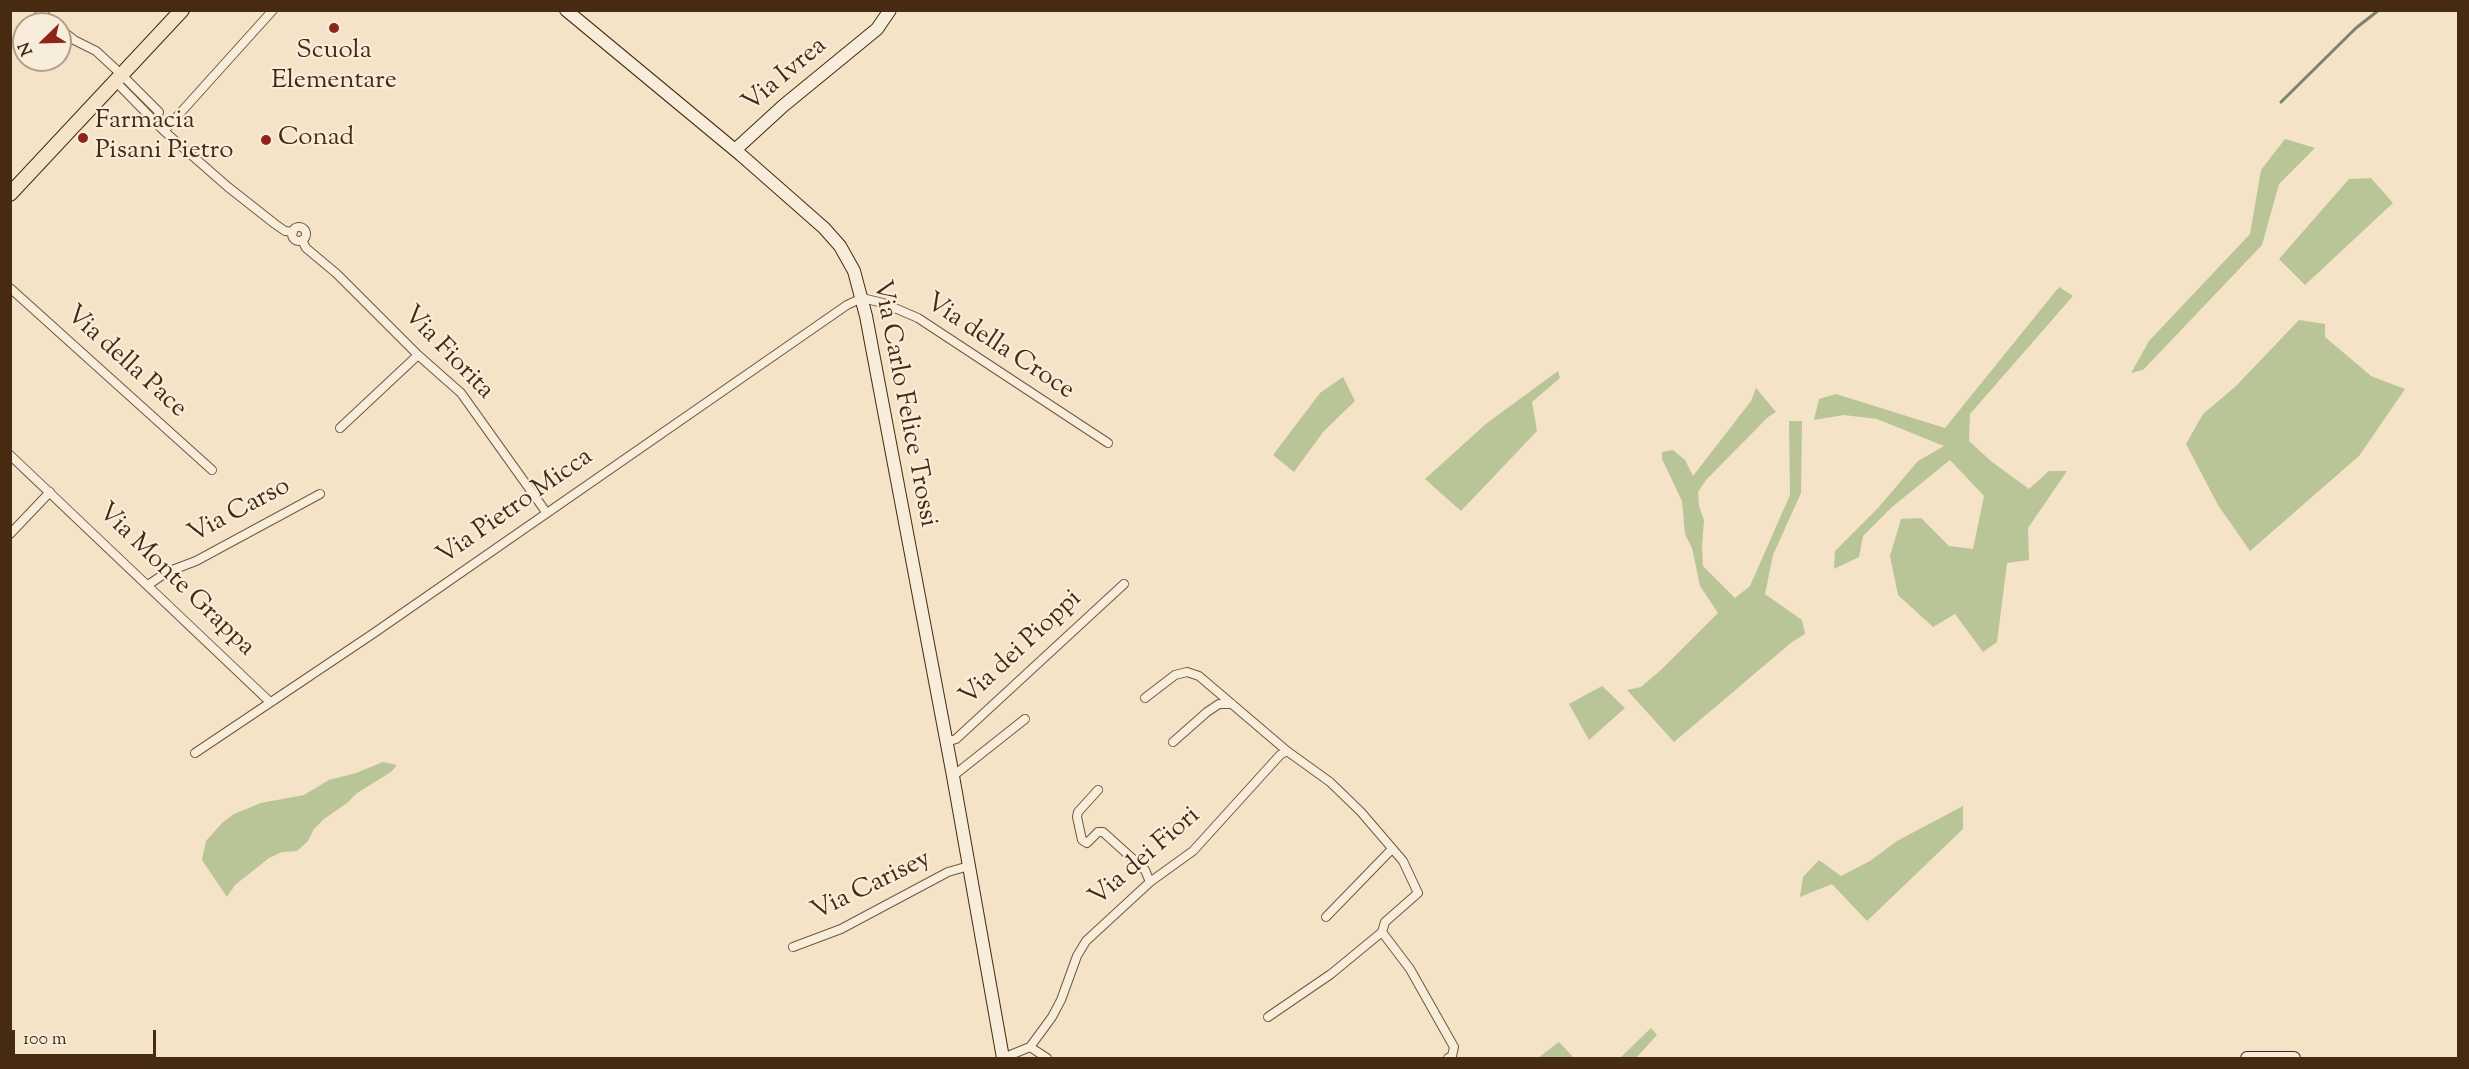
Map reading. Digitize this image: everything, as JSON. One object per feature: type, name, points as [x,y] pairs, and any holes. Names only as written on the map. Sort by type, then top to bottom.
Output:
[{"type":"main road","points":[[10,194],[182,10]]},
{"type":"street","points":[[72,38],[96,51],[164,131],[273,10]]},
{"type":"street","name":"Via Carlo Felice Trossi","points":[[566,10],[735,150],[824,228],[840,246],[854,271],[862,298],[953,776],[1003,1058]]},
{"type":"street","name":"Via Ivrea","points":[[735,150],[783,106],[877,29],[890,10]]},
{"type":"street","name":"Via Fiorita","points":[[164,131],[228,187],[275,224],[285,231],[292,232],[298,227],[305,230],[306,237],[302,240],[306,248],[337,274],[467,400],[546,512]]},
{"type":"street","name":"Via della Pace","points":[[10,288],[212,470]]},
{"type":"street","name":"Via della Croce","points":[[862,298],[883,303],[918,318],[1108,443]]},
{"type":"street","name":"Via Pietro Micca","points":[[195,753],[374,633],[837,312],[862,298]]},
{"type":"street","points":[[340,428],[418,355]]},
{"type":"street","name":"Via Monte Grappa","points":[[10,455],[270,702]]},
{"type":"street","points":[[10,534],[50,492]]},
{"type":"street","name":"Via Carso","points":[[148,585],[167,572],[196,561],[320,494]]},
{"type":"street","name":"Via dei Pioppi","points":[[946,742],[956,739],[1124,584]]},
{"type":"street","points":[[1145,699],[1175,675],[1187,672],[1199,676],[1287,751],[1330,782],[1361,812],[1403,861],[1418,892],[1384,922],[1382,932],[1331,974],[1269,1017]]},
{"type":"street","points":[[1173,742],[1219,704],[1232,704]]},
{"type":"street","points":[[953,776],[1025,719]]},
{"type":"street","name":"Via dei Fiori","points":[[1030,1047],[1061,1000],[1077,956],[1086,941],[1150,882],[1193,851],[1280,755],[1287,751]]},
{"type":"street","points":[[1098,790],[1078,812],[1082,840],[1087,843],[1098,832],[1102,832],[1145,870],[1150,882]]},
{"type":"street","points":[[1326,917],[1392,849]]},
{"type":"street","name":"Via Carisey","points":[[793,947],[841,929],[948,872],[969,866]]},
{"type":"street","points":[[1382,932],[1410,969],[1454,1047],[1450,1057]]},
{"type":"street","points":[[1003,1058],[1030,1047],[1047,1059]]},
{"type":"street","points":[[2247,1059],[2294,1059]]},
{"type":"green space","points":[[2285,139],[2315,148],[2279,184],[2262,245],[2143,370],[2131,373],[2149,341],[2250,234],[2261,170]]},
{"type":"green space","points":[[2371,178],[2393,203],[2305,285],[2279,259],[2349,179]]},
{"type":"green space","points":[[2059,287],[2073,296],[1970,414],[1969,441],[1992,462],[2029,489],[2049,471],[2067,471],[2028,528],[2029,560],[2007,563],[1997,642],[1983,652],[1955,614],[1933,627],[1898,595],[1890,556],[1901,519],[1921,518],[1949,546],[1973,549],[1984,496],[1950,460],[1892,507],[1863,536],[1859,557],[1834,569],[1835,551],[1878,508],[1918,461],[1944,446],[1877,419],[1844,415],[1814,420],[1819,399],[1836,394],[1945,428]]},
{"type":"green space","points":[[2299,320],[2325,324],[2325,337],[2371,376],[2405,389],[2359,456],[2250,551],[2218,505],[2186,444],[2203,414],[2236,386]]},
{"type":"green space","points":[[1558,371],[1560,378],[1532,402],[1537,431],[1461,511],[1425,479],[1487,423]]},
{"type":"green space","points":[[1343,377],[1355,401],[1323,432],[1294,472],[1273,455],[1320,393]]},
{"type":"green space","points":[[1756,388],[1776,412],[1768,417],[1706,480],[1698,492],[1699,506],[1704,520],[1703,566],[1735,598],[1750,586],[1790,495],[1789,421],[1802,421],[1801,493],[1773,555],[1765,594],[1802,620],[1805,634],[1792,642],[1674,742],[1627,690],[1641,687],[1718,613],[1700,586],[1692,548],[1685,534],[1682,501],[1662,459],[1662,452],[1673,450],[1685,460],[1693,476],[1751,401]]},
{"type":"green space","points":[[1602,686],[1625,708],[1589,740],[1569,704]]},
{"type":"green space","points":[[383,762],[397,765],[391,772],[357,793],[324,819],[314,829],[308,841],[297,851],[282,852],[269,858],[235,885],[227,897],[202,860],[206,841],[222,823],[234,814],[261,803],[304,795],[329,780],[356,773]]},
{"type":"green space","points":[[1963,806],[1963,829],[1867,921],[1832,884],[1800,897],[1803,877],[1819,860],[1841,876],[1870,861],[1897,841]]},
{"type":"green space","points":[[1651,1028],[1657,1035],[1636,1058],[1620,1058]]},
{"type":"green space","points":[[1559,1042],[1574,1058],[1538,1058]]},
{"type":"waterway","points":[[2281,102],[2356,28],[2379,10]]},
{"type":"place","name":"Scuola Elementare","points":[[334,28]]},
{"type":"place","name":"Farmacia Pisani Pietro","points":[[83,138]]},
{"type":"place","name":"Conad","points":[[266,140]]}]
